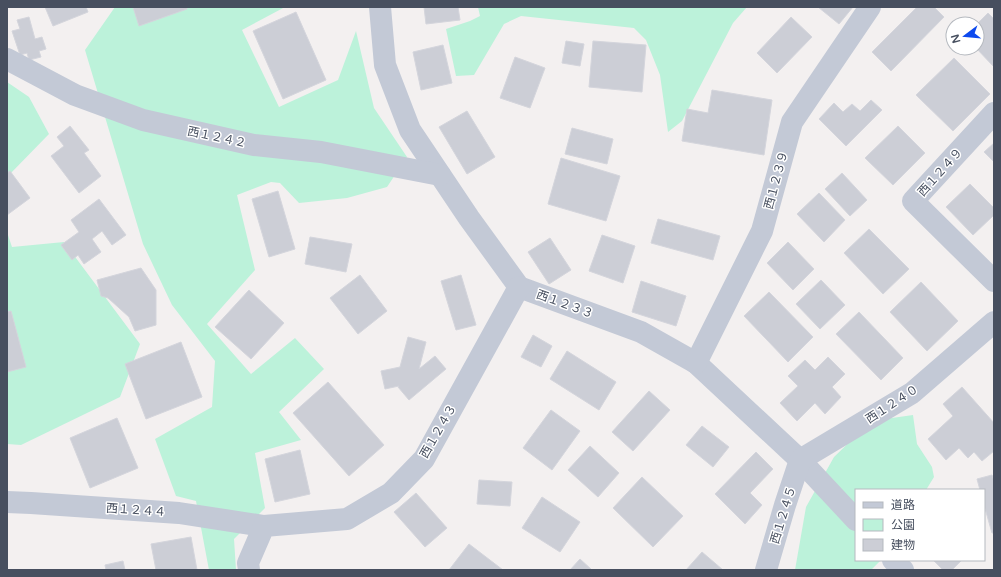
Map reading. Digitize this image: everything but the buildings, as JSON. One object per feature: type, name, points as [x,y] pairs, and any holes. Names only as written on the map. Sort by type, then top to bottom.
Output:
[{"type":"street","points":[[380,7],[385,65],[410,130],[469,218],[519,287]]},
{"type":"street","name":"西１２３９","points":[[696,363],[762,231],[792,122],[870,7]]},
{"type":"street","name":"西１２４２","points":[[7,59],[75,96],[143,120],[254,145],[321,152],[440,175]]},
{"type":"street","name":"西１２４９","points":[[994,112],[913,201],[994,281]]},
{"type":"street","name":"西１２３３","points":[[519,287],[641,332],[696,363],[800,460],[855,519]]},
{"type":"street","name":"西１２４３","points":[[264,526],[347,519],[390,493],[424,459],[519,287]]},
{"type":"street","name":"西１２４０","points":[[800,460],[912,394],[994,322]]},
{"type":"street","name":"西１２４５","points":[[766,570],[800,460]]},
{"type":"street","name":"西１２４４","points":[[7,502],[179,513],[264,526]]},
{"type":"street","points":[[249,570],[248,562],[264,526]]},
{"type":"street","points":[[894,561],[902,570]]},
{"type":"green space","points":[[115,7],[285,7],[242,30],[279,107],[338,80],[356,31],[374,108],[407,157],[387,187],[347,198],[299,203],[280,183],[271,182],[237,195],[255,270],[207,324],[251,374],[295,338],[324,369],[279,412],[301,440],[255,453],[265,508],[234,539],[236,570],[209,570],[196,501],[176,496],[155,439],[212,407],[215,361],[172,305],[143,244],[85,50]]},
{"type":"green space","points":[[478,7],[747,7],[733,23],[682,121],[668,132],[660,75],[646,40],[634,28],[521,16],[504,24],[474,75],[456,76],[446,29],[480,16]]},
{"type":"green space","points":[[7,82],[29,97],[49,134],[7,177]]},
{"type":"green space","points":[[7,232],[12,247],[64,242],[140,344],[120,397],[21,445],[7,444]]},
{"type":"green space","points":[[913,415],[917,444],[932,467],[934,477],[927,489],[855,489],[855,561],[880,561],[871,570],[795,570],[806,507],[834,457],[861,431],[885,419]]}]
